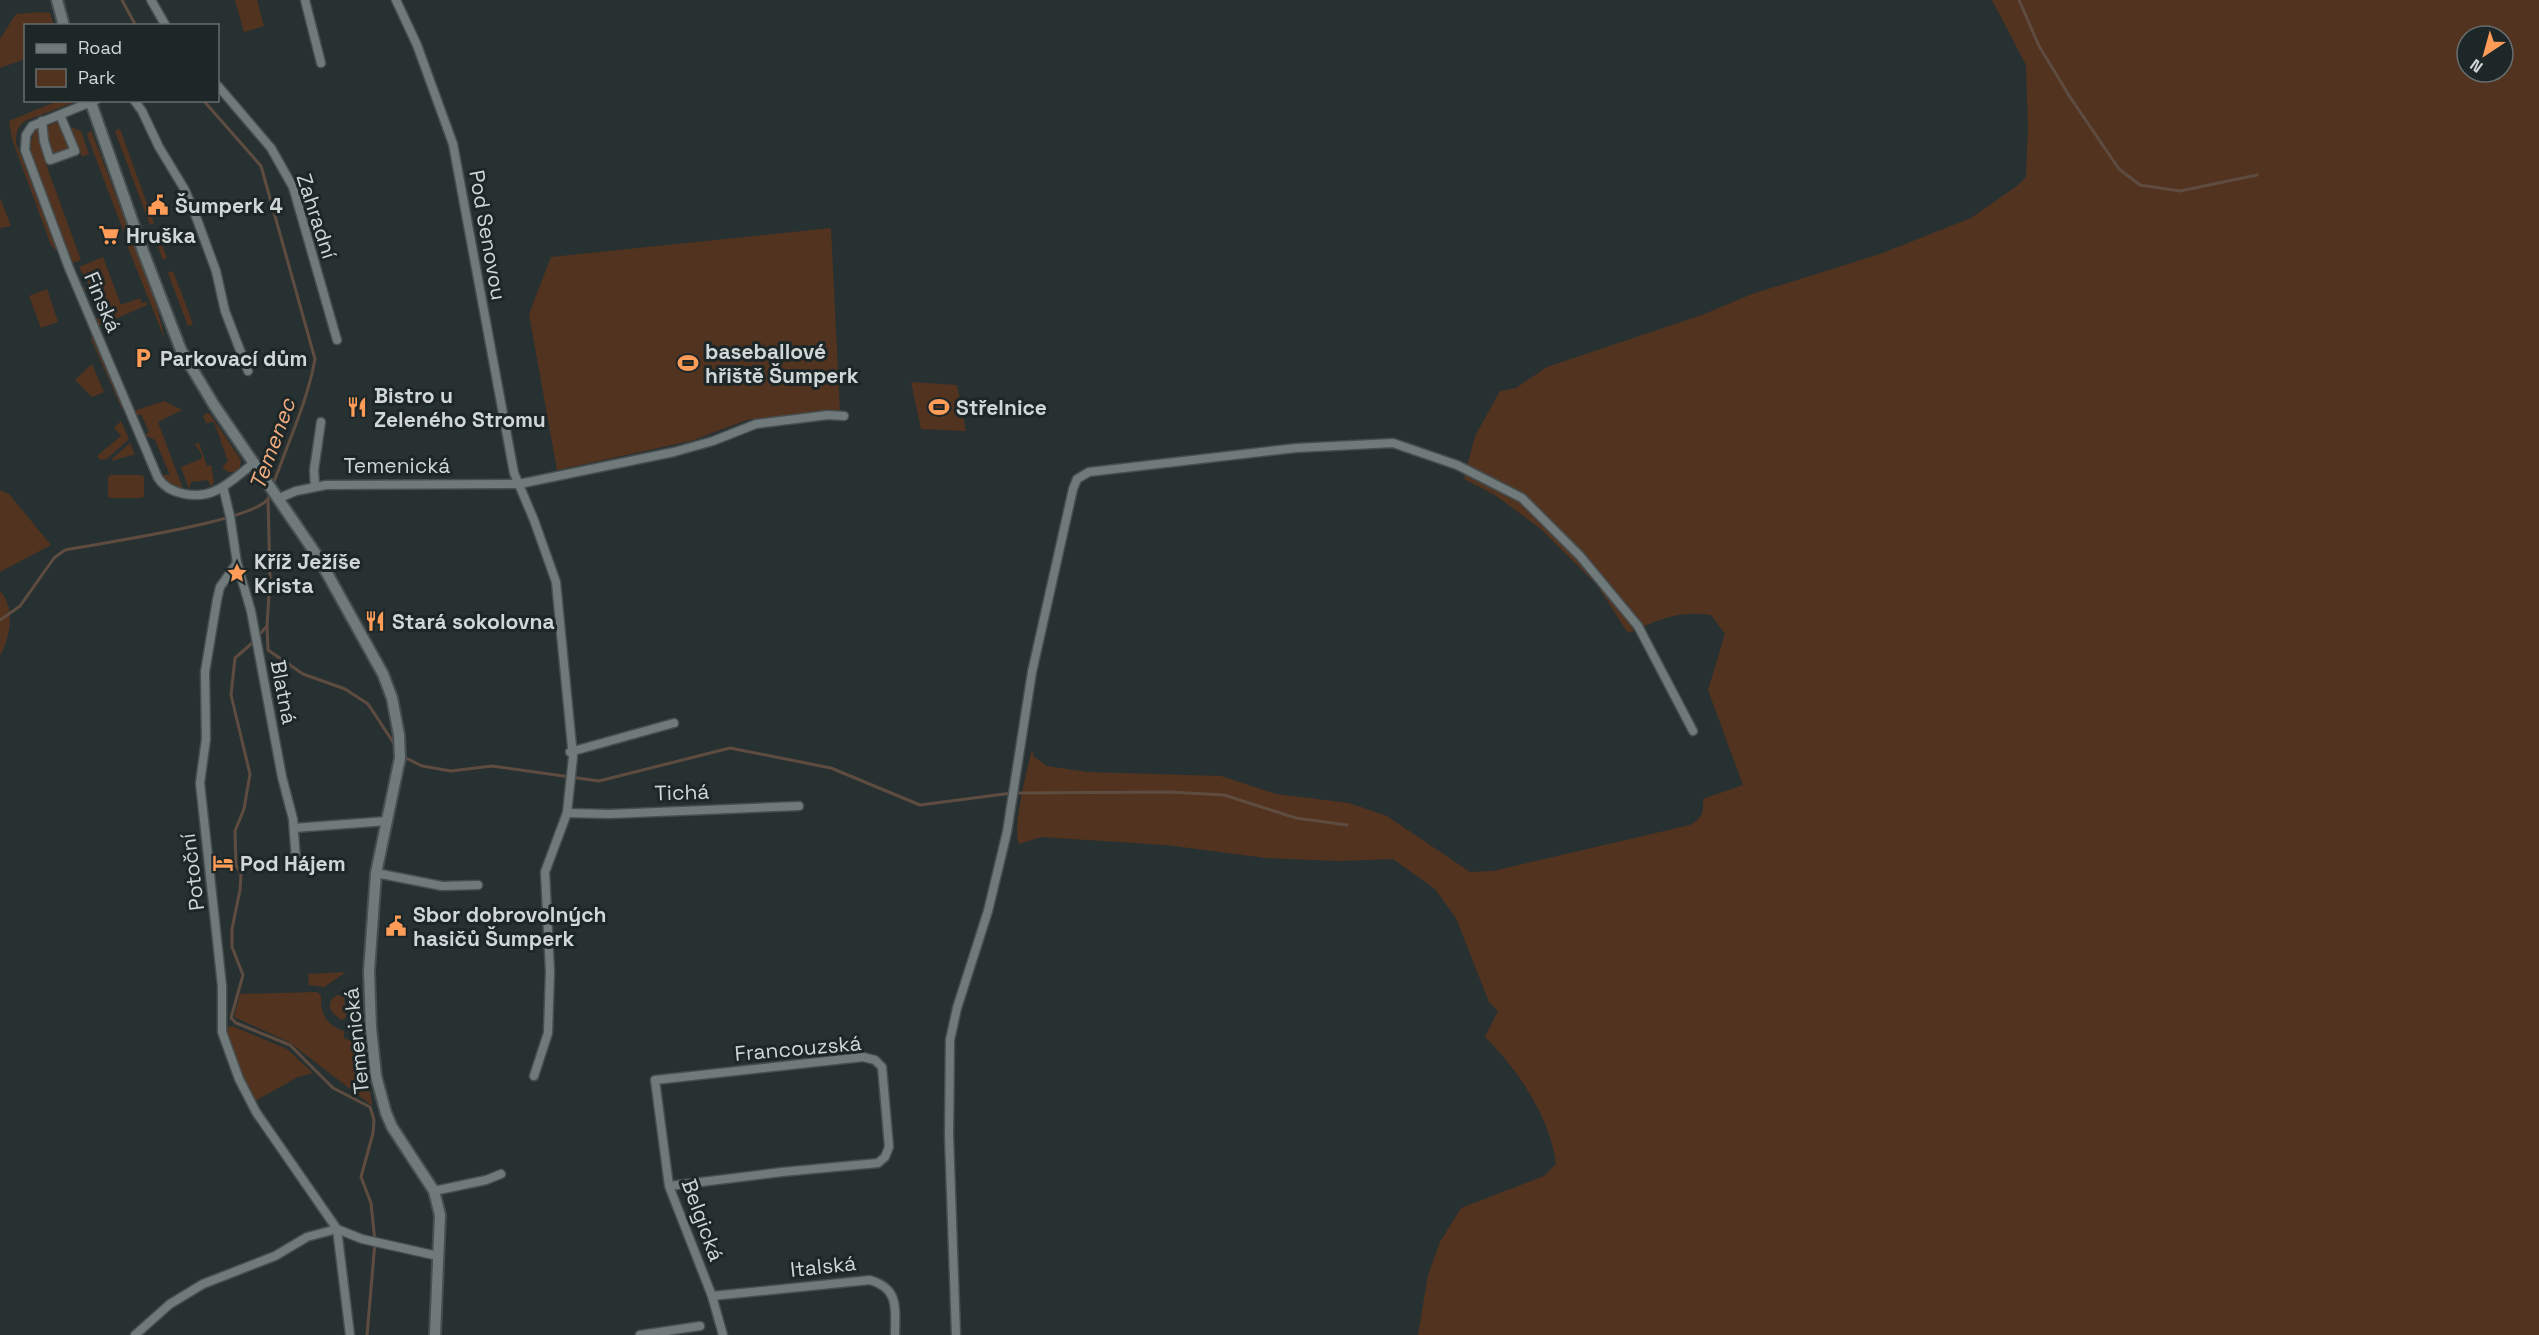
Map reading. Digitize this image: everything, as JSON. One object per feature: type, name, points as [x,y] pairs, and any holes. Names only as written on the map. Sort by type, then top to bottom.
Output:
[{"type":"street","points":[[57,0],[63,24]]},
{"type":"street","points":[[151,0],[165,24]]},
{"type":"street","points":[[305,0],[321,63]]},
{"type":"street","name":"Pod Senovou","points":[[396,0],[417,45],[453,144],[513,473],[556,582],[570,752],[573,757],[567,813],[545,872],[550,972],[548,1033],[534,1076]]},
{"type":"street","name":"Zahradní","points":[[219,87],[271,148],[293,187],[337,340]]},
{"type":"street","points":[[60,115],[75,151],[50,160],[44,141],[42,121],[90,102]]},
{"type":"street","name":"Temenická","points":[[92,102],[143,251],[181,350],[214,405],[318,557],[383,674],[392,698],[399,735],[400,758],[376,873],[369,971],[376,1076],[392,1127],[434,1191],[440,1215],[435,1335]]},
{"type":"street","points":[[135,102],[185,190],[216,271],[225,311],[248,371]]},
{"type":"street","name":"Finská","points":[[42,121],[32,126],[26,135],[25,150],[66,259],[158,478],[172,491],[208,494],[257,467]]},
{"type":"street","points":[[519,484],[674,452],[713,441],[756,424],[828,415],[844,416]]},
{"type":"street","points":[[315,486],[314,470],[321,422]]},
{"type":"street","points":[[956,1335],[949,1136],[950,1040],[957,1008],[988,911],[1005,838],[1032,672],[1073,489],[1080,476],[1089,472],[1296,448],[1393,443],[1457,465],[1522,498],[1580,556],[1638,626],[1694,731]]},
{"type":"street","name":"Temenická","points":[[276,496],[315,486],[519,484]]},
{"type":"street","points":[[224,487],[231,516],[237,563]]},
{"type":"street","name":"Blatná","points":[[237,563],[251,611],[282,777],[294,828],[296,860]]},
{"type":"street","name":"Potoční","points":[[237,563],[220,587],[217,600],[206,672],[206,739],[200,783],[222,986],[222,1032],[239,1079],[256,1112],[337,1229],[350,1335]]},
{"type":"street","points":[[570,752],[674,723]]},
{"type":"street","name":"Tichá","points":[[567,813],[610,814],[800,806]]},
{"type":"street","points":[[294,828],[387,821]]},
{"type":"street","points":[[376,873],[441,886],[478,885]]},
{"type":"street","name":"Francouzská","points":[[655,1080],[863,1057],[875,1060],[882,1067],[884,1077],[889,1147],[885,1156],[878,1163],[669,1186]]},
{"type":"street","name":"Belgická","points":[[655,1080],[669,1186],[712,1296],[723,1335]]},
{"type":"street","points":[[434,1191],[486,1180],[501,1174]]},
{"type":"street","points":[[135,1335],[170,1304],[203,1284],[275,1256],[307,1238],[337,1229],[375,1242],[438,1256]]},
{"type":"street","name":"Italská","points":[[712,1296],[870,1280],[889,1289],[893,1297],[896,1335]]},
{"type":"street","points":[[640,1335],[700,1326]]},
{"type":"green space","points":[[235,0],[257,0],[264,26],[244,32]]},
{"type":"green space","points":[[1992,0],[2539,0],[2539,1335],[1418,1335],[1428,1275],[1440,1242],[1461,1208],[1544,1176],[1556,1164],[1547,1130],[1531,1095],[1509,1064],[1485,1037],[1498,1011],[1489,1002],[1456,918],[1435,889],[1393,859],[1339,861],[1266,858],[1166,845],[1041,837],[1019,844],[1017,825],[1032,750],[1034,757],[1047,766],[1087,772],[1221,776],[1276,794],[1349,803],[1387,816],[1470,872],[1493,871],[1690,825],[1700,817],[1703,799],[1743,785],[1708,690],[1725,634],[1711,615],[1699,614],[1668,617],[1628,633],[1597,585],[1542,530],[1495,495],[1464,479],[1475,436],[1500,391],[1516,388],[1547,367],[1702,315],[1752,294],[1880,254],[1971,218],[2017,186],[2026,177],[2028,128],[2026,65]]},
{"type":"green space","points":[[50,13],[54,24],[24,24],[24,59],[0,68],[0,39],[16,14]]},
{"type":"green space","points":[[55,102],[72,103],[25,121],[16,136],[16,143],[59,253],[51,245],[12,139],[9,121]]},
{"type":"green space","points":[[60,121],[71,148],[52,156],[46,139],[46,126]]},
{"type":"green space","points":[[40,126],[39,139],[48,170],[81,260],[73,263],[32,156],[31,140]]},
{"type":"green space","points":[[71,127],[81,131],[89,154],[82,157]]},
{"type":"green space","points":[[120,129],[154,223],[150,225],[115,131]]},
{"type":"green space","points":[[91,130],[130,233],[125,235],[87,135]]},
{"type":"green space","points":[[0,198],[11,226],[0,228]]},
{"type":"green space","name":"baseballové hřiště Šumperk","points":[[831,228],[840,412],[747,420],[691,441],[557,470],[529,314],[551,257]]},
{"type":"green space","points":[[156,229],[167,258],[163,260],[152,230]]},
{"type":"green space","points":[[132,237],[154,295],[165,340],[125,240]]},
{"type":"green space","points":[[103,257],[121,305],[140,298],[142,303],[147,302],[147,305],[99,326],[97,318],[105,320],[94,294],[83,288],[89,285],[79,267]]},
{"type":"green space","points":[[173,271],[193,324],[188,326],[168,273]]},
{"type":"green space","points":[[47,289],[58,322],[41,328],[29,296]]},
{"type":"green space","points":[[92,336],[123,408],[122,409],[91,339]]},
{"type":"green space","points":[[92,364],[104,392],[92,397],[75,380]]},
{"type":"green space","name":"Střelnice","points":[[911,382],[957,385],[966,431],[921,429]]},
{"type":"green space","points":[[164,401],[182,410],[158,422],[183,489],[168,482],[162,475],[170,475],[155,440],[145,435],[149,432],[141,414],[137,416],[134,411]]},
{"type":"green space","points":[[210,414],[241,460],[240,467],[234,472],[228,472],[222,467],[228,461],[214,422],[206,423],[203,416]]},
{"type":"green space","points":[[121,421],[129,439],[107,459],[101,460],[97,456],[121,436],[114,428]]},
{"type":"green space","points":[[130,443],[135,454],[112,461],[112,459]]},
{"type":"green space","points":[[199,443],[207,466],[211,465],[214,482],[211,487],[208,480],[191,482],[189,489],[181,467],[201,459],[202,455],[195,444]]},
{"type":"green space","points":[[111,475],[142,475],[144,477],[144,496],[142,498],[110,498],[108,496],[108,477]]},
{"type":"green space","points":[[0,490],[9,494],[51,545],[0,572]]},
{"type":"green space","points":[[0,591],[8,606],[10,623],[0,656]]},
{"type":"green space","points":[[346,972],[324,987],[309,985],[308,974]]},
{"type":"green space","points":[[317,992],[321,995],[325,1018],[333,1026],[344,1031],[344,1038],[351,1041],[354,1037],[360,1040],[371,1105],[289,1042],[234,1017],[240,994]]},
{"type":"green space","points":[[337,995],[344,997],[346,1017],[342,1020],[330,1007],[331,1000]]},
{"type":"green space","points":[[232,1026],[287,1049],[313,1073],[298,1077],[253,1102],[241,1077],[224,1028]]},
{"type":"waterway","name":"Temenec","points":[[122,0],[135,24]]},
{"type":"waterway","points":[[2019,0],[2039,46],[2070,97],[2119,169],[2140,185],[2180,191],[2257,175]]},
{"type":"waterway","name":"Temenec","points":[[205,102],[261,166],[315,359],[302,406],[273,485]]},
{"type":"waterway","name":"Temenec","points":[[271,492],[268,499],[270,578],[267,626],[235,658],[231,695],[250,774],[244,809],[235,831],[236,865],[241,874],[232,929],[232,947],[243,975],[231,1018],[236,1023],[290,1045],[333,1088],[370,1107],[374,1120],[373,1133],[361,1177],[371,1203],[375,1242],[367,1335]]},
{"type":"waterway","points":[[0,620],[20,606],[54,558],[65,550],[204,524],[233,516],[267,500]]},
{"type":"waterway","points":[[267,626],[268,650],[303,674],[345,689],[368,704],[395,745]]},
{"type":"waterway","points":[[402,756],[422,766],[451,771],[492,766],[599,781],[730,748],[831,768],[920,805],[1012,793],[1169,792],[1224,795],[1296,818],[1347,825]]},
{"type":"place","name":"Šumperk 4","points":[[158,205]]},
{"type":"place","name":"Hruška","points":[[109,235]]},
{"type":"place","name":"Parkovací dům","points":[[143,358]]},
{"type":"place","name":"baseballové hřiště Šumperk","points":[[688,363]]},
{"type":"place","name":"Bistro u Zeleného Stromu","points":[[357,407]]},
{"type":"place","name":"Střelnice","points":[[939,407]]},
{"type":"place","name":"Kříž Ježíše Krista","points":[[237,573]]},
{"type":"place","name":"Stará sokolovna","points":[[375,621]]},
{"type":"place","name":"Pod Hájem","points":[[223,863]]},
{"type":"place","name":"Sbor dobrovolných hasičů Šumperk","points":[[396,926]]}]
